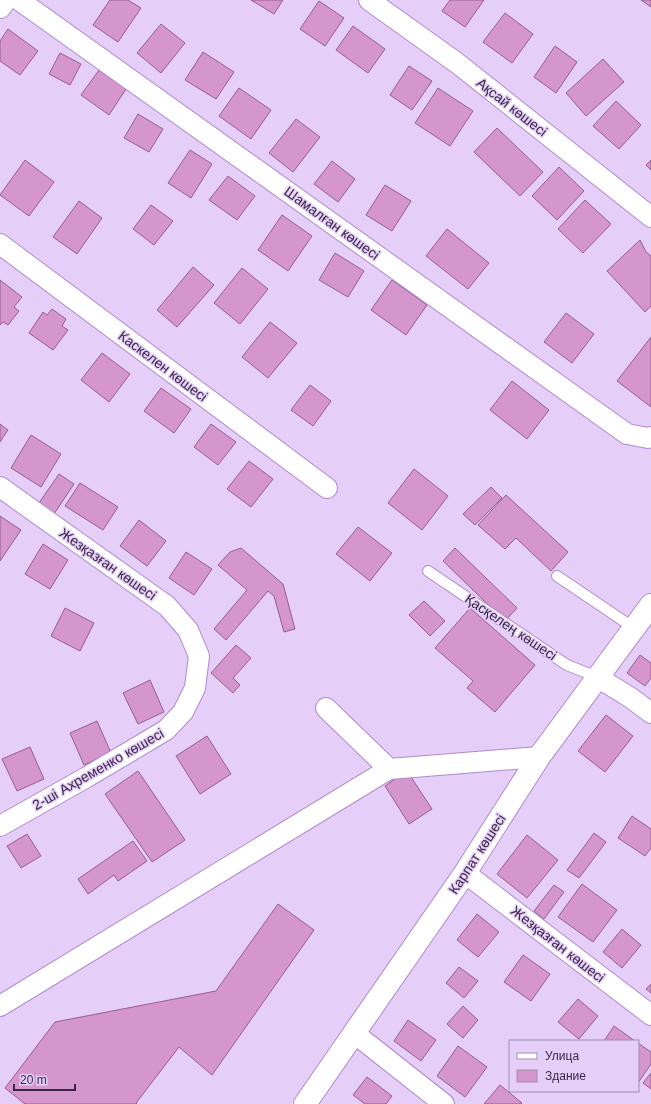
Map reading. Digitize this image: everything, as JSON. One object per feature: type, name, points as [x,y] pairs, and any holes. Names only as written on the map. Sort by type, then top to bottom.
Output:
[{"type":"street","points":[[0,7],[5,0]]},
{"type":"street","name":"Шамалған көшесі","points":[[19,0],[627,434],[650,437]]},
{"type":"street","name":"Ақсай көшесі","points":[[370,0],[457,63],[651,217]]},
{"type":"street","name":"Каскелен көшесі","points":[[0,244],[327,488]]},
{"type":"street","name":"Жезқазған көшесі","points":[[0,487],[167,606],[188,630],[199,656]]},
{"type":"street","name":"Карпат көшесі","points":[[305,1104],[465,873],[539,757],[651,605]]},
{"type":"street","name":"2-ші Ахременко көшесі","points":[[0,826],[166,730],[183,712],[195,688],[199,656]]},
{"type":"street","points":[[598,677],[651,713]]},
{"type":"street","points":[[326,708],[389,769]]},
{"type":"street","points":[[0,1006],[389,769],[539,757]]},
{"type":"street","name":"Жезқазған көшесі","points":[[465,873],[651,1016]]},
{"type":"street","points":[[354,1033],[444,1104]]},
{"type":"lane","name":"Қасқелең көшесі","points":[[428,571],[567,665],[598,677]]},
{"type":"lane","points":[[557,576],[634,628]]},
{"type":"building","points":[[110,0],[128,0],[141,8],[118,42],[93,25]]},
{"type":"building","points":[[251,0],[283,0],[274,14]]},
{"type":"building","points":[[450,0],[484,0],[465,27],[442,11]]},
{"type":"building","points":[[641,0],[651,0],[651,7]]},
{"type":"building","points":[[319,1],[344,18],[325,46],[300,29]]},
{"type":"building","points":[[505,13],[533,34],[512,63],[483,42]]},
{"type":"building","points":[[161,24],[185,43],[161,73],[137,53]]},
{"type":"building","points":[[353,26],[385,49],[368,73],[336,50]]},
{"type":"building","points":[[8,29],[38,51],[20,75],[0,61],[0,41]]},
{"type":"building","points":[[555,46],[577,62],[556,93],[534,77]]},
{"type":"building","points":[[203,52],[234,72],[216,99],[185,80]]},
{"type":"building","points":[[60,53],[81,64],[70,85],[49,74]]},
{"type":"building","points":[[603,59],[624,82],[586,116],[566,93]]},
{"type":"building","points":[[409,66],[432,81],[412,110],[390,95]]},
{"type":"building","points":[[99,70],[126,89],[109,115],[81,95]]},
{"type":"building","points":[[239,88],[271,110],[251,139],[219,116]]},
{"type":"building","points":[[438,88],[473,111],[450,146],[415,123]]},
{"type":"building","points":[[616,101],[641,125],[619,149],[593,126]]},
{"type":"building","points":[[138,114],[163,129],[149,152],[124,138]]},
{"type":"building","points":[[296,119],[320,137],[293,172],[269,153]]},
{"type":"building","points":[[497,128],[543,172],[520,196],[474,152]]},
{"type":"building","points":[[190,150],[212,164],[191,198],[168,183]]},
{"type":"building","points":[[25,160],[54,182],[29,216],[0,195]]},
{"type":"building","points":[[651,160],[651,170],[646,165]]},
{"type":"building","points":[[332,161],[355,179],[338,202],[314,184]]},
{"type":"building","points":[[559,167],[584,191],[557,220],[532,196]]},
{"type":"building","points":[[228,176],[255,196],[237,220],[209,200]]},
{"type":"building","points":[[385,185],[411,201],[392,231],[366,215]]},
{"type":"building","points":[[585,200],[611,224],[583,253],[558,229]]},
{"type":"building","points":[[79,201],[102,218],[77,254],[53,237]]},
{"type":"building","points":[[151,205],[173,221],[154,245],[133,229]]},
{"type":"building","points":[[282,215],[312,236],[288,271],[258,250]]},
{"type":"building","points":[[447,229],[489,263],[468,289],[426,256]]},
{"type":"building","points":[[640,240],[646,252],[651,256],[651,306],[645,312],[607,271]]},
{"type":"building","points":[[335,253],[364,271],[348,297],[319,280]]},
{"type":"building","points":[[193,267],[214,285],[177,327],[157,310]]},
{"type":"building","points":[[242,268],[268,289],[240,324],[214,303]]},
{"type":"building","points":[[0,280],[22,297],[14,307],[19,311],[8,325],[3,322],[0,325]]},
{"type":"building","points":[[392,280],[427,305],[406,335],[371,310]]},
{"type":"building","points":[[52,309],[66,319],[62,326],[68,330],[53,350],[29,333],[43,312],[47,315]]},
{"type":"building","points":[[566,313],[594,334],[572,363],[544,342]]},
{"type":"building","points":[[270,322],[297,343],[268,378],[242,357]]},
{"type":"building","points":[[651,337],[651,407],[617,381]]},
{"type":"building","points":[[102,353],[130,374],[109,402],[81,380]]},
{"type":"building","points":[[512,381],[549,410],[527,439],[490,410]]},
{"type":"building","points":[[310,385],[331,401],[313,426],[291,410]]},
{"type":"building","points":[[161,388],[191,409],[174,433],[144,411]]},
{"type":"building","points":[[0,424],[8,430],[0,442]]},
{"type":"building","points":[[211,424],[236,442],[218,465],[194,447]]},
{"type":"building","points":[[31,435],[61,454],[41,487],[11,468]]},
{"type":"building","points":[[249,461],[273,479],[251,507],[227,489]]},
{"type":"building","points":[[414,469],[448,496],[422,530],[388,503]]},
{"type":"building","points":[[59,474],[74,484],[54,514],[39,503]]},
{"type":"building","points":[[80,483],[118,507],[103,530],[65,506]]},
{"type":"building","points":[[491,487],[502,498],[475,525],[463,514]]},
{"type":"building","points":[[506,495],[568,552],[551,571],[516,538],[505,549],[478,525]]},
{"type":"building","points":[[0,516],[21,530],[0,561]]},
{"type":"building","points":[[139,520],[166,541],[147,566],[120,546]]},
{"type":"building","points":[[358,527],[392,553],[370,581],[336,554]]},
{"type":"building","points":[[43,544],[68,560],[50,589],[25,574]]},
{"type":"building","points":[[241,548],[283,584],[295,629],[284,632],[274,596],[268,591],[226,640],[214,629],[247,590],[218,565],[230,552]]},
{"type":"building","points":[[455,548],[517,608],[505,621],[443,561]]},
{"type":"building","points":[[186,552],[212,569],[194,595],[169,578]]},
{"type":"building","points":[[424,601],[445,621],[430,636],[409,615]]},
{"type":"building","points":[[65,608],[94,623],[80,651],[51,636]]},
{"type":"building","points":[[470,608],[535,665],[495,712],[467,688],[473,681],[435,648]]},
{"type":"building","points":[[236,645],[251,658],[233,678],[240,685],[233,693],[211,673]]},
{"type":"building","points":[[640,655],[651,663],[651,678],[645,686],[627,673]]},
{"type":"building","points":[[150,680],[164,712],[138,724],[123,693]]},
{"type":"building","points":[[606,715],[633,736],[605,772],[578,751]]},
{"type":"building","points":[[97,721],[111,753],[84,765],[70,733]]},
{"type":"building","points":[[207,736],[231,774],[200,794],[176,756]]},
{"type":"building","points":[[30,747],[44,779],[17,791],[2,759]]},
{"type":"building","points":[[138,771],[185,840],[152,862],[105,794]]},
{"type":"building","points":[[407,771],[432,809],[409,824],[385,786]]},
{"type":"building","points":[[632,816],[651,829],[651,848],[645,856],[618,838]]},
{"type":"building","points":[[594,833],[606,842],[579,878],[567,870]]},
{"type":"building","points":[[27,834],[41,856],[21,868],[7,846]]},
{"type":"building","points":[[527,835],[558,860],[527,898],[497,874]]},
{"type":"building","points":[[133,841],[147,861],[118,881],[114,875],[88,894],[78,879]]},
{"type":"building","points":[[582,884],[617,910],[593,942],[558,917]]},
{"type":"building","points":[[554,885],[564,892],[544,919],[534,911]]},
{"type":"building","points":[[278,904],[314,930],[212,1075],[179,1047],[136,1103],[137,1104],[25,1104],[5,1088],[55,1022],[216,991]]},
{"type":"building","points":[[477,914],[499,932],[478,957],[457,940]]},
{"type":"building","points":[[622,929],[641,945],[622,968],[603,952]]},
{"type":"building","points":[[523,955],[550,974],[531,1001],[504,982]]},
{"type":"building","points":[[459,967],[478,981],[464,998],[446,983]]},
{"type":"building","points":[[651,984],[651,993],[646,989]]},
{"type":"building","points":[[578,999],[598,1016],[579,1039],[558,1022]]},
{"type":"building","points":[[463,1006],[478,1020],[463,1038],[447,1024]]},
{"type":"building","points":[[408,1020],[436,1040],[421,1061],[394,1041]]},
{"type":"building","points":[[614,1026],[634,1040],[605,1040]]},
{"type":"building","points":[[639,1044],[651,1052],[651,1064],[639,1082]]},
{"type":"building","points":[[458,1046],[487,1067],[465,1097],[437,1076]]},
{"type":"building","points":[[651,1073],[651,1089],[643,1083]]},
{"type":"building","points":[[367,1077],[392,1096],[386,1104],[365,1104],[353,1095]]},
{"type":"building","points":[[500,1085],[522,1103],[484,1104]]}]
